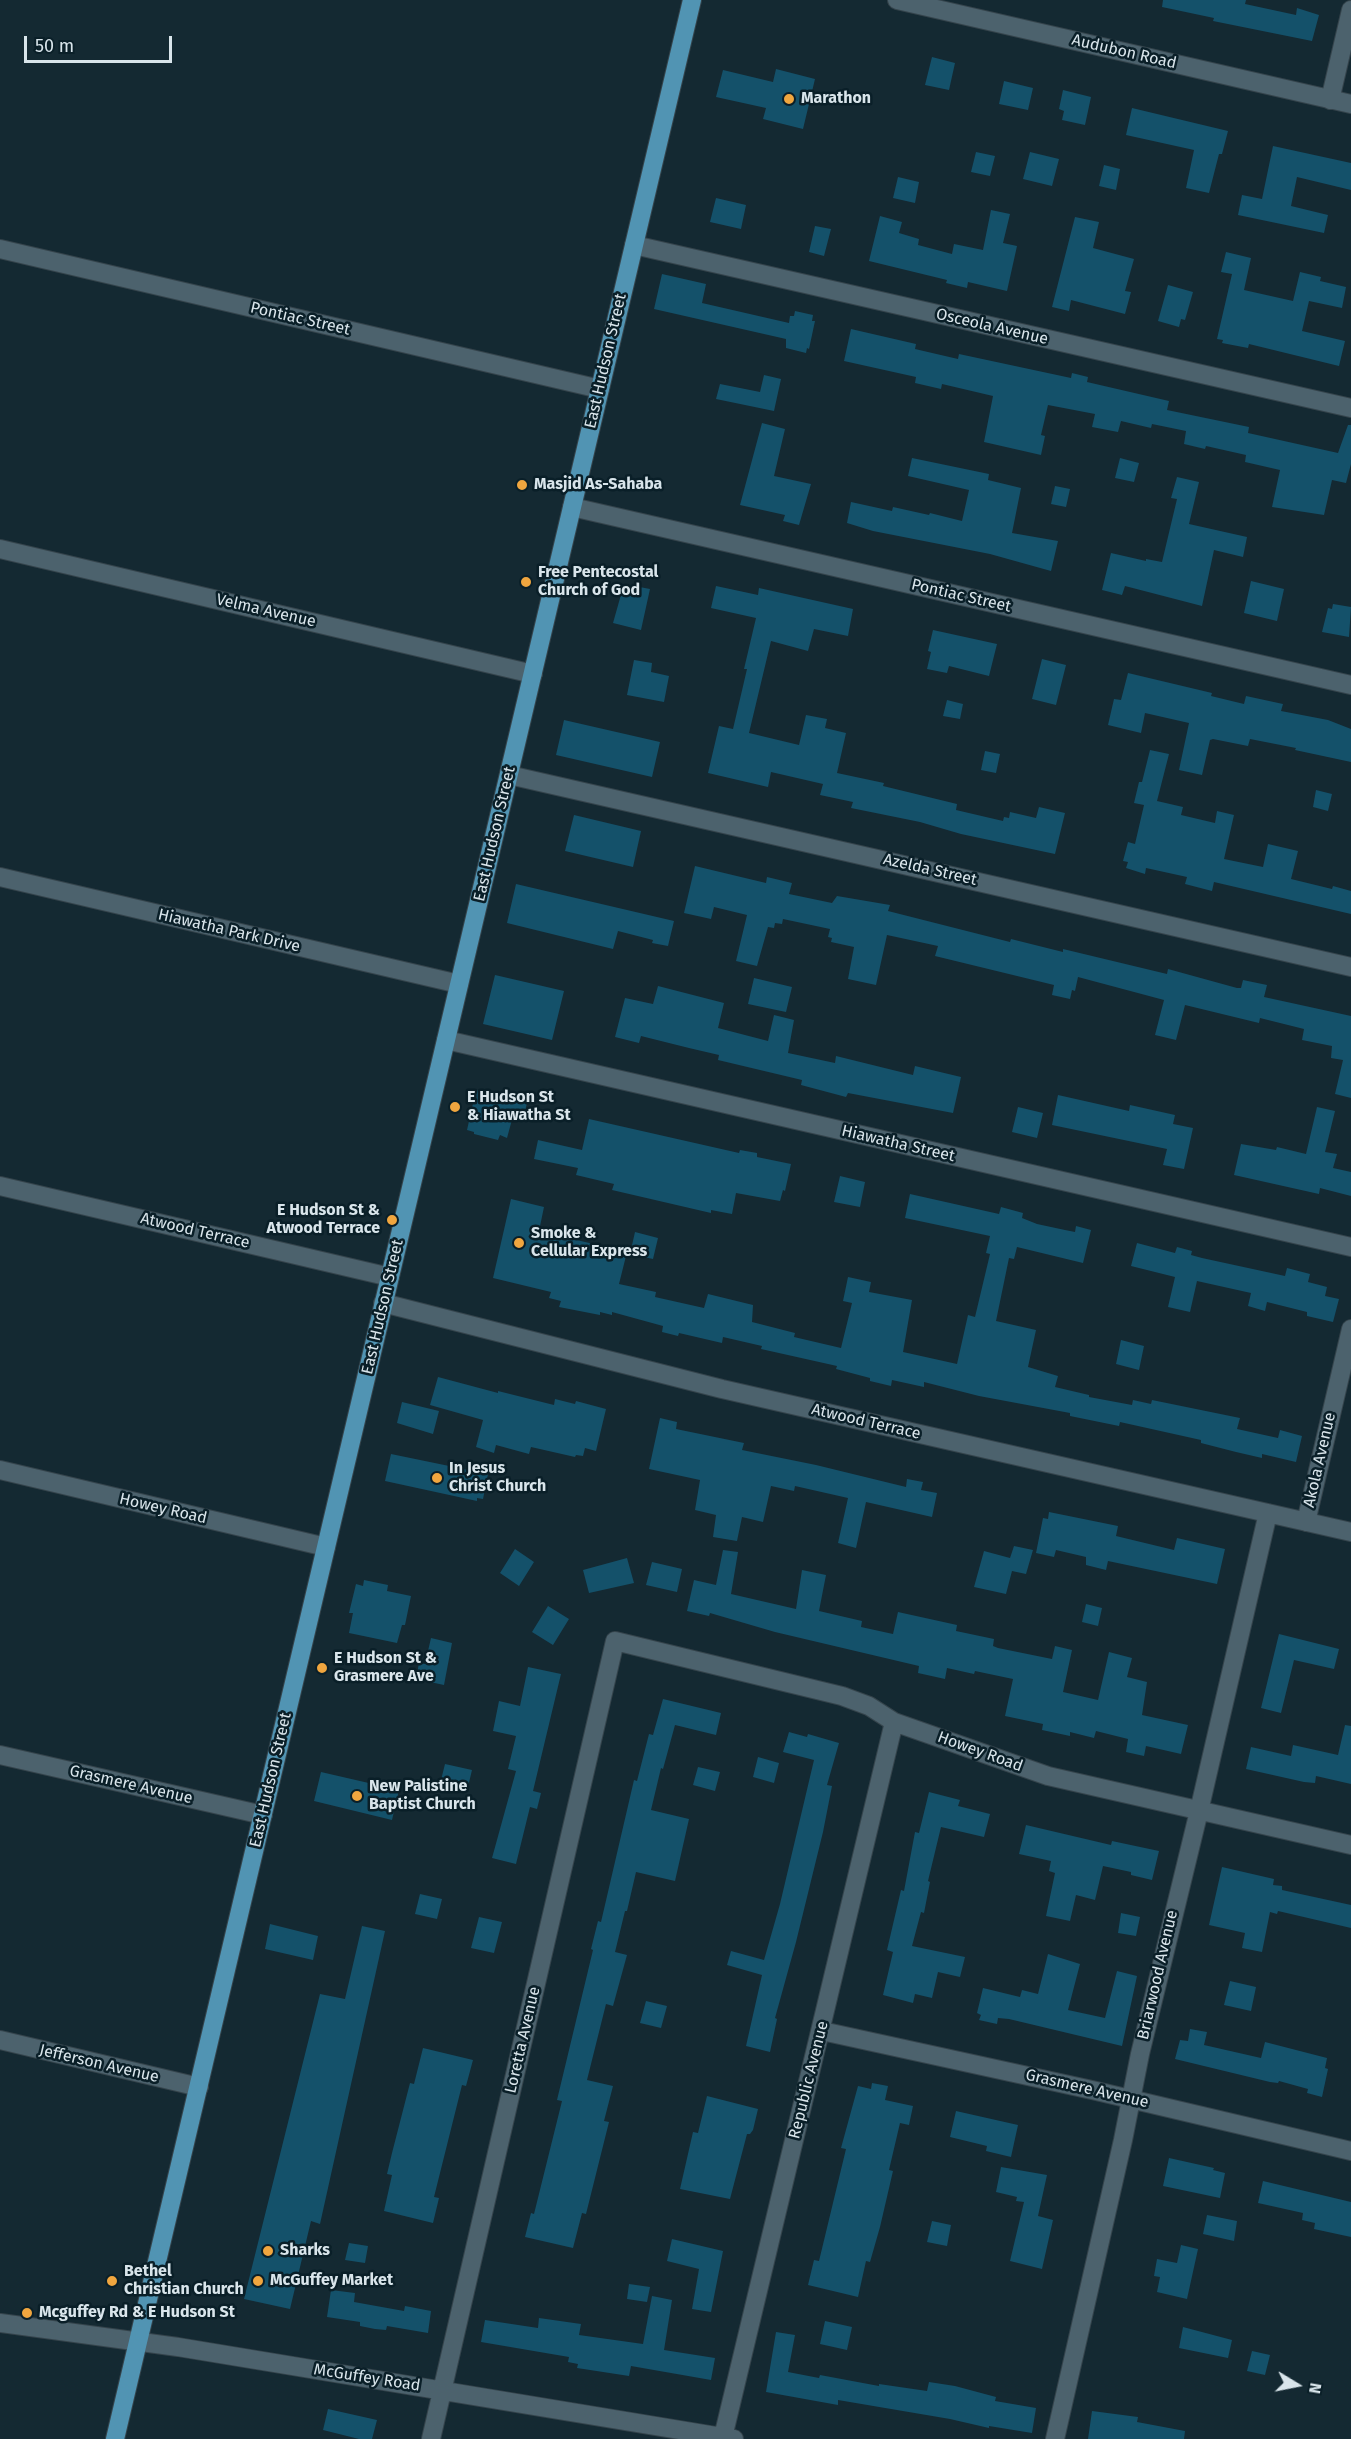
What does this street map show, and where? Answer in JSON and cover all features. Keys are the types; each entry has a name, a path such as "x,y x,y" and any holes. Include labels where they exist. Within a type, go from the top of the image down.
{"main road":[{"name":"East Hudson Street","path":"115,2439 692,0"}],"street":[{"name":"Audubon Road","path":"897,0 1351,104"},
{"path":"1330,100 1351,10"},
{"name":"Osceola Avenue","path":"634,245 1351,408"},
{"name":"Pontiac Street","path":"0,249 600,388"},
{"name":"Pontiac Street","path":"572,507 1351,685"},
{"name":"Velma Avenue","path":"0,549 532,674"},
{"name":"Azelda Street","path":"509,775 1351,967"},
{"name":"Hiawatha Park Drive","path":"0,877 459,984"},
{"name":"Hiawatha Street","path":"446,1040 1351,1248"},
{"name":"Atwood Terrace","path":"0,1186 390,1277"},
{"name":"Atwood Terrace","path":"383,1303 722,1389 1351,1532"},
{"name":"Akola Avenue","path":"1306,1522 1351,1329"},
{"name":"Howey Road","path":"0,1470 326,1547"},
{"name":"Briarwood Avenue","path":"1054,2439 1140,2054 1268,1513"},
{"name":"Howey Road","path":"615,1641 843,1696 869,1706 894,1722 1048,1776 1351,1845"},
{"name":"Loretta Avenue","path":"430,2439 615,1641"},
{"name":"Republic Avenue","path":"728,2438 894,1722"},
{"name":"Grasmere Avenue","path":"0,1755 263,1815"},
{"name":"Grasmere Avenue","path":"822,2031 1131,2099 1351,2151"},
{"name":"Jefferson Avenue","path":"0,2040 199,2087"},
{"name":"McGuffey Road","path":"0,2323 138,2342 442,2390 728,2438"}],"building":[{"path":"1163,0 1246,0 1245,4 1296,15 1297,8 1319,15 1312,41 1213,21 1214,18 1162,7"},
{"path":"932,57 955,63 949,90 925,85"},
{"path":"776,69 815,79 803,129 763,119 766,108 716,97 723,70 773,82"},
{"path":"1004,81 1033,88 1028,110 999,104"},
{"path":"1063,90 1091,97 1085,125 1062,120 1064,111 1059,109"},
{"path":"1132,108 1228,131 1222,154 1219,154 1209,193 1186,188 1194,150 1126,135"},
{"path":"1273,146 1351,163 1351,190 1297,177 1291,206 1328,215 1324,233 1238,215 1242,195 1262,199"},
{"path":"976,152 995,156 990,176 971,172"},
{"path":"1030,152 1059,159 1052,186 1023,179"},
{"path":"1104,165 1120,169 1116,190 1099,186"},
{"path":"898,177 919,182 915,203 893,198"},
{"path":"716,198 746,205 741,229 710,222"},
{"path":"991,210 1010,214 1003,243 1017,246 1007,291 968,282 967,288 946,283 947,280 869,261 880,216 902,222 899,233 919,239 918,245 952,254 954,244 983,250"},
{"path":"1075,217 1099,222 1093,248 1134,259 1125,291 1131,292 1125,314 1071,300 1069,311 1052,307"},
{"path":"815,226 831,229 824,256 809,252"},
{"path":"1226,252 1251,258 1244,290 1293,301 1300,272 1321,277 1320,281 1346,287 1342,308 1309,301 1302,331 1345,341 1339,366 1249,344 1248,348 1222,343 1223,340 1217,339 1232,274 1221,272"},
{"path":"662,274 706,284 702,303 789,323 790,316 794,316 795,311 813,315 812,321 815,321 809,349 807,348 806,353 786,348 786,339 654,309"},
{"path":"1168,285 1193,292 1185,320 1181,319 1179,327 1158,321"},
{"path":"851,329 916,344 915,349 958,359 959,354 1071,378 1072,373 1088,377 1087,382 1169,401 1167,410 1249,427 1248,433 1338,453 1348,425 1351,425 1351,464 1346,483 1332,480 1324,515 1272,507 1280,470 1245,462 1246,455 1206,446 1205,449 1184,444 1186,431 1152,424 1151,428 1121,421 1118,432 1092,427 1095,414 1048,405 1041,435 1045,436 1041,455 984,442 993,396 942,384 941,389 915,383 916,377 844,361"},
{"path":"764,375 781,379 774,411 716,399 720,384 760,392"},
{"path":"762,423 785,429 774,476 811,484 799,525 783,521 785,515 740,505"},
{"path":"912,458 989,474 988,480 1021,488 1012,533 1058,541 1051,571 990,554 873,531 847,523 851,502 892,511 893,507 929,515 930,513 962,521 969,490 908,476"},
{"path":"1120,458 1139,463 1134,482 1115,478"},
{"path":"1177,477 1199,482 1189,524 1247,537 1243,557 1214,550 1202,606 1125,586 1122,595 1102,590 1111,553 1162,562 1177,499 1171,498"},
{"path":"1055,486 1070,489 1066,507 1051,504"},
{"path":"1251,581 1284,589 1277,621 1244,613"},
{"path":"624,584 650,589 641,630 613,623"},
{"path":"716,586 758,595 759,588 853,609 848,636 814,629 808,651 771,641 749,733 799,745 806,715 827,719 825,728 846,733 837,773 884,783 883,786 957,804 956,810 1003,821 1004,817 1009,818 1010,812 1036,818 1039,807 1065,813 1055,854 851,808 853,802 820,795 823,784 771,772 768,787 708,773 719,726 733,729 756,618 711,608"},
{"path":"1333,604 1351,607 1349,637 1322,632 1328,608 1332,609"},
{"path":"933,630 997,644 989,676 949,666 947,673 927,669"},
{"path":"1042,659 1066,665 1056,705 1032,699"},
{"path":"634,660 652,663 651,672 669,676 664,702 627,695"},
{"path":"1128,673 1212,693 1211,696 1244,704 1246,696 1283,704 1281,711 1328,720 1351,729 1351,762 1250,739 1248,746 1213,739 1210,740 1202,775 1179,770 1189,723 1145,713 1141,733 1108,725 1114,699 1121,700"},
{"path":"947,700 963,704 960,719 943,716"},
{"path":"564,720 660,742 652,777 556,755"},
{"path":"1150,750 1169,754 1157,801 1183,807 1181,815 1215,823 1217,811 1234,815 1224,859 1263,867 1268,844 1298,851 1291,879 1351,891 1351,914 1214,882 1212,891 1185,884 1187,877 1146,868 1145,874 1126,868 1128,862 1123,861 1128,842 1135,844 1144,805 1134,803"},
{"path":"985,751 1000,754 996,773 981,770"},
{"path":"1316,790 1332,794 1328,811 1313,807"},
{"path":"574,815 641,831 633,867 565,851"},
{"path":"695,866 766,883 767,877 792,883 789,894 832,903 837,896 890,905 888,911 1010,942 1011,939 1063,952 1063,949 1167,974 1168,969 1237,988 1241,988 1243,980 1267,985 1264,997 1351,1016 1351,1098 1335,1094 1343,1060 1331,1058 1332,1046 1302,1040 1304,1029 1260,1018 1259,1023 1185,1005 1176,1040 1155,1035 1164,1000 1078,977 1075,991 1072,990 1070,999 1052,995 1054,985 935,956 938,946 887,935 876,985 848,979 854,947 831,942 832,938 828,937 830,929 783,919 782,924 775,923 774,928 768,927 757,966 736,961 747,915 714,907 711,919 684,913"},
{"path":"516,884 674,921 668,946 618,931 613,949 507,923"},
{"path":"495,975 564,991 552,1040 483,1024"},
{"path":"754,978 792,987 786,1012 748,1004"},
{"path":"658,986 724,1003 718,1028 768,1041 774,1015 794,1020 788,1053 835,1063 836,1056 913,1075 915,1066 961,1077 953,1113 848,1093 846,1097 801,1085 802,1080 718,1060 719,1055 641,1036 639,1043 615,1037 625,998 653,1004"},
{"path":"476,1090 527,1103 523,1119 513,1116 507,1138 500,1135 498,1140 467,1130"},
{"path":"1058,1095 1129,1111 1130,1105 1175,1115 1173,1124 1193,1128 1184,1169 1163,1165 1167,1149 1052,1125"},
{"path":"1018,1107 1043,1113 1037,1138 1012,1132"},
{"path":"1317,1107 1335,1111 1325,1152 1337,1154 1333,1168 1351,1172 1351,1196 1320,1188 1319,1194 1234,1175 1241,1144 1276,1150 1277,1147 1306,1154"},
{"path":"589,1119 739,1153 740,1150 757,1153 757,1157 791,1164 785,1191 783,1190 780,1201 736,1193 732,1214 711,1210 711,1213 612,1190 614,1184 576,1175 578,1168 534,1159 538,1140 582,1150"},
{"path":"840,1176 865,1182 860,1207 834,1202"},
{"path":"910,1194 999,1214 1001,1207 1023,1213 1022,1218 1037,1224 1075,1232 1076,1226 1091,1230 1083,1263 1017,1247 1014,1259 1009,1258 996,1321 1036,1330 1028,1367 1058,1376 1055,1387 1089,1395 1089,1397 1132,1405 1133,1400 1151,1404 1152,1400 1240,1418 1237,1429 1278,1438 1280,1430 1302,1436 1296,1462 1262,1454 1262,1458 1201,1443 1201,1440 1120,1422 1119,1426 1070,1416 1070,1413 979,1396 924,1382 924,1387 892,1380 891,1386 836,1369 837,1366 761,1349 762,1346 723,1337 722,1343 679,1333 678,1336 662,1332 663,1326 612,1312 612,1315 600,1312 600,1315 559,1307 561,1301 549,1298 551,1292 493,1278 511,1199 544,1207 539,1231 627,1252 619,1284 656,1292 655,1297 704,1308 708,1294 753,1305 752,1322 795,1333 794,1337 841,1348 852,1303 843,1301 848,1277 871,1282 869,1292 912,1300 903,1352 957,1364 968,1315 975,1317 990,1254 986,1253 990,1236 905,1218"},
{"path":"635,1232 658,1238 653,1259 630,1254"},
{"path":"1137,1243 1175,1253 1177,1247 1192,1251 1191,1255 1202,1258 1285,1276 1287,1268 1310,1274 1308,1282 1327,1287 1325,1296 1339,1299 1333,1322 1307,1316 1307,1312 1267,1302 1265,1311 1248,1306 1251,1293 1197,1281 1190,1312 1168,1307 1175,1277 1131,1266"},
{"path":"1121,1340 1144,1346 1139,1370 1116,1364"},
{"path":"438,1377 554,1405 555,1399 575,1404 576,1401 606,1409 596,1451 585,1448 583,1456 576,1455 575,1457 531,1447 529,1454 496,1445 494,1453 476,1447 483,1420 430,1405"},
{"path":"402,1402 439,1411 433,1434 397,1423"},
{"path":"660,1418 677,1422 676,1429 744,1443 742,1450 906,1487 907,1479 923,1482 921,1490 937,1493 932,1517 866,1502 856,1548 838,1543 848,1498 795,1486 794,1491 771,1486 763,1522 742,1517 737,1541 713,1537 716,1515 695,1510 700,1480 649,1469"},
{"name":"In Jesus Christ Church","path":"391,1454 488,1474 483,1499 477,1498 477,1501 385,1481"},
{"path":"1049,1512 1118,1526 1116,1536 1174,1550 1177,1538 1225,1549 1217,1584 1108,1561 1106,1570 1086,1565 1086,1557 1056,1550 1054,1557 1036,1553 1043,1518 1048,1519"},
{"path":"1014,1546 1033,1550 1026,1574 1012,1571 1006,1594 974,1587 984,1551 1010,1558"},
{"path":"515,1549 534,1562 519,1586 500,1573"},
{"path":"723,1550 738,1552 731,1594 796,1609 802,1570 826,1575 819,1611 862,1621 861,1627 893,1634 898,1612 957,1625 956,1631 994,1639 993,1646 998,1648 1052,1659 1055,1646 1072,1650 1063,1692 1098,1700 1109,1652 1132,1658 1127,1677 1147,1682 1142,1715 1188,1725 1181,1754 1146,1746 1144,1756 1126,1752 1128,1739 1096,1731 1094,1738 1070,1732 1070,1736 1042,1730 1043,1724 1005,1716 1013,1679 947,1668 945,1679 918,1673 919,1666 775,1632 710,1613 709,1616 687,1611 694,1580 716,1585"},
{"path":"627,1558 634,1583 589,1593 583,1570"},
{"path":"652,1562 682,1569 677,1592 646,1585"},
{"path":"364,1580 388,1585 387,1591 411,1596 405,1625 402,1625 397,1643 349,1633 353,1613 349,1613 356,1584 363,1586"},
{"path":"1086,1604 1102,1608 1098,1626 1082,1622"},
{"path":"548,1606 569,1619 553,1645 532,1632"},
{"path":"1279,1634 1339,1649 1334,1669 1294,1660 1281,1713 1261,1708"},
{"path":"431,1638 452,1643 444,1685 416,1679 419,1663 425,1664"},
{"path":"528,1667 561,1674 533,1791 541,1793 537,1809 530,1807 516,1864 492,1858 516,1771 508,1769 516,1736 493,1731 499,1701 520,1706"},
{"path":"663,1699 721,1713 716,1735 675,1725 663,1769 661,1768 651,1810 689,1819 675,1881 636,1872 627,1911 625,1911 615,1952 627,1955 613,2006 606,2004 587,2080 613,2086 604,2121 609,2122 586,2214 582,2213 573,2248 525,2237 531,2213 534,2214 562,2101 557,2100 593,1950 591,1949 598,1921 601,1922 634,1780 637,1781 649,1734 653,1735"},
{"path":"1345,1725 1351,1726 1351,1784 1316,1776 1315,1783 1304,1782 1246,1769 1251,1747 1291,1756 1293,1745 1338,1755"},
{"path":"789,1732 807,1737 808,1734 839,1743 827,1785 832,1786 823,1832 775,2018 777,2019 770,2052 746,2046 762,1975 727,1965 731,1951 764,1960 780,1904 814,1760 783,1752"},
{"path":"758,1757 779,1763 774,1783 753,1777"},
{"path":"445,1764 472,1770 467,1791 440,1784"},
{"path":"698,1767 720,1772 715,1791 693,1785"},
{"name":"New Palistine Baptist Church","path":"321,1772 399,1790 392,1820 314,1801"},
{"path":"929,1792 960,1800 958,1806 990,1814 984,1837 941,1827 928,1881 930,1882 924,1913 921,1912 912,1946 965,1957 960,1977 938,1972 932,1998 915,1994 913,2003 883,1995 893,1952 887,1950 901,1890 904,1891 915,1832 919,1833"},
{"path":"1026,1825 1111,1845 1112,1841 1159,1851 1152,1880 1131,1875 1131,1872 1103,1866 1095,1900 1076,1895 1070,1921 1046,1916 1055,1873 1049,1871 1051,1861 1019,1854"},
{"path":"1222,1867 1274,1879 1273,1885 1282,1886 1282,1890 1351,1905 1351,1928 1278,1911 1277,1914 1270,1912 1262,1952 1242,1948 1245,1933 1209,1925"},
{"path":"420,1894 442,1899 437,1919 415,1914"},
{"path":"1121,1913 1140,1917 1136,1936 1118,1933"},
{"path":"479,1917 502,1922 494,1953 471,1948"},
{"path":"270,1924 318,1936 313,1960 265,1949"},
{"path":"362,1926 385,1931 320,2224 311,2221 290,2309 244,2299 320,1994 345,1999"},
{"path":"1048,1954 1080,1964 1068,2010 1105,2018 1117,1971 1137,1976 1122,2046 1009,2019 998,2018 997,2024 979,2020 981,2015 977,2013 983,1988 1020,1997 1022,1990 1038,1994"},
{"path":"1230,1981 1256,1987 1251,2011 1224,2005"},
{"path":"646,2001 667,2006 661,2028 640,2023"},
{"path":"1190,2029 1207,2032 1204,2045 1261,2058 1265,2042 1327,2058 1325,2068 1328,2069 1322,2097 1307,2093 1308,2089 1279,2081 1278,2083 1270,2082 1175,2059 1180,2040 1188,2041"},
{"path":"423,2048 473,2060 466,2086 462,2085 434,2197 439,2198 433,2223 384,2211 392,2175 387,2174 392,2153 410,2083 414,2084"},
{"path":"872,2083 888,2086 885,2100 913,2106 909,2125 900,2123 889,2170 893,2171 880,2227 870,2262 866,2261 858,2297 808,2285 814,2260 819,2261 846,2149 841,2148 858,2086 871,2089"},
{"path":"707,2096 758,2109 753,2130 747,2134 730,2199 680,2189 693,2132 698,2133"},
{"path":"956,2111 1018,2125 1011,2157 986,2151 987,2146 950,2137"},
{"path":"1169,2158 1214,2168 1213,2170 1225,2173 1220,2198 1163,2186"},
{"path":"1001,2167 1047,2175 1038,2216 1053,2220 1042,2269 1010,2261 1024,2202 1016,2201 1017,2197 996,2192"},
{"path":"1263,2181 1351,2202 1351,2237 1314,2229 1315,2223 1302,2220 1303,2213 1258,2203"},
{"path":"1207,2215 1237,2221 1234,2241 1203,2234"},
{"path":"932,2221 951,2225 947,2246 927,2242"},
{"path":"672,2239 723,2251 711,2312 692,2309 699,2269 667,2261"},
{"path":"349,2243 368,2246 365,2263 345,2260"},
{"path":"1181,2245 1198,2249 1187,2299 1157,2292 1160,2277 1154,2276 1157,2259 1177,2263"},
{"path":"629,2284 650,2287 647,2302 627,2299"},
{"path":"331,2290 355,2293 354,2302 404,2311 405,2306 431,2311 428,2333 387,2326 386,2330 375,2329 360,2326 360,2322 327,2317"},
{"path":"652,2296 672,2300 664,2350 715,2358 711,2380 631,2366 629,2376 577,2368 578,2364 568,2362 569,2357 481,2342 485,2320 538,2328 539,2318 581,2324 579,2335 643,2344"},
{"path":"825,2321 852,2327 847,2350 820,2344"},
{"path":"1183,2327 1232,2340 1228,2358 1179,2348"},
{"path":"776,2332 795,2335 788,2372 927,2391 929,2382 955,2386 996,2397 995,2401 1036,2408 1032,2433 989,2426 989,2428 838,2400 838,2405 766,2392"},
{"path":"1252,2351 1270,2355 1265,2375 1247,2371"},
{"path":"328,2409 377,2420 372,2439 359,2439 323,2430"},
{"path":"1092,2411 1138,2417 1137,2422 1185,2431 1184,2439 1088,2439"}],"place":[{"name":"Marathon","path":"789,99"},
{"name":"Masjid As-Sahaba","path":"522,485"},
{"name":"Free Pentecostal Church of God","path":"526,582"},
{"name":"E Hudson St & Hiawatha St","path":"455,1107"},
{"name":"E Hudson St & Atwood Terrace","path":"392,1220"},
{"name":"Smoke & Cellular Express","path":"519,1243"},
{"name":"In Jesus Christ Church","path":"437,1478"},
{"name":"E Hudson St & Grasmere Ave","path":"322,1668"},
{"name":"New Palistine Baptist Church","path":"357,1796"},
{"name":"Sharks","path":"268,2251"},
{"name":"Bethel Christian Church","path":"112,2281"},
{"name":"McGuffey Market","path":"258,2281"},
{"name":"Mcguffey Rd & E Hudson St","path":"27,2313"}]}
